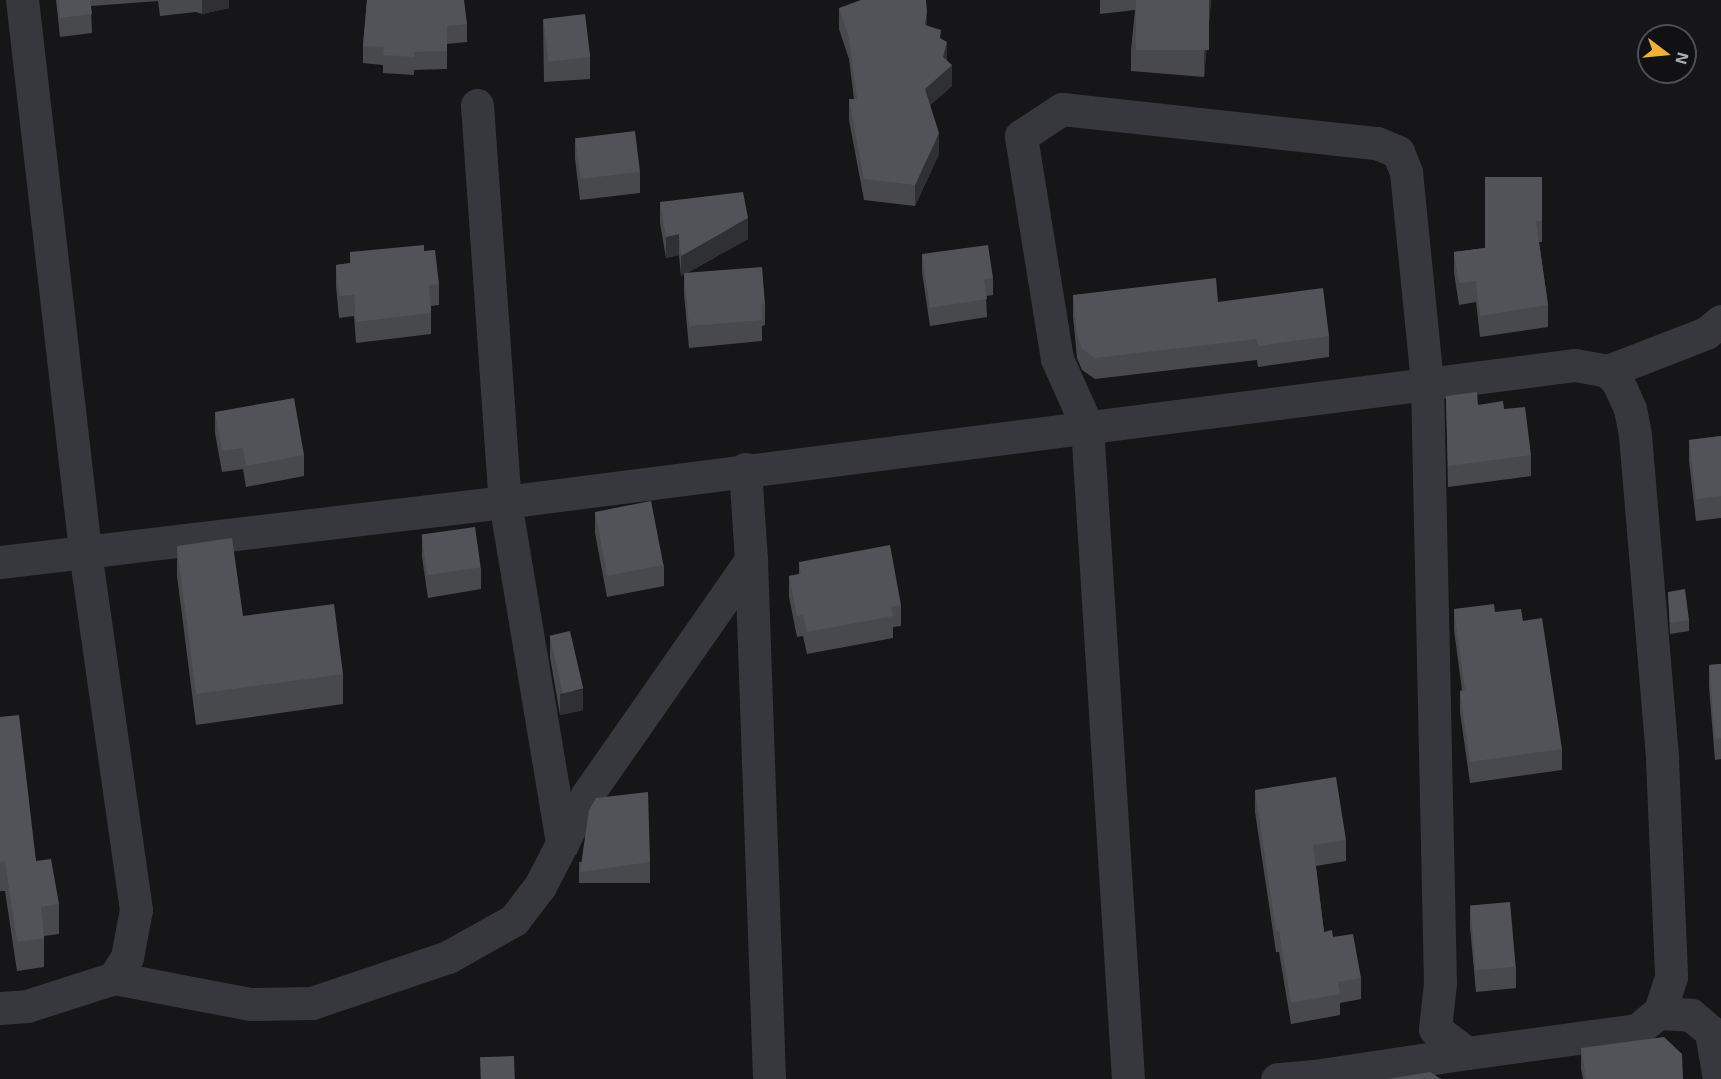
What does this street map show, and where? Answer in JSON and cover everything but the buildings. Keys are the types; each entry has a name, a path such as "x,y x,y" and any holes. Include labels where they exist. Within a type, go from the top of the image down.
{"street":[{"path":"22,0 85,550 136,910 127,957 114,978"},
{"path":"477,105 505,502 562,844"},
{"path":"1128,1079 1087,426 1057,358 1021,136 1062,109 1377,143 1398,152 1406,172 1427,383 1440,983 1435,1029 1467,1053"},
{"path":"0,562 85,550 505,502 745,469 1575,364 1608,371 1706,333 1721,321"},
{"path":"1277,1079 1315,1076 1637,1030 1658,1013 1671,977 1662,759 1635,435 1630,409 1618,382 1608,371"},
{"path":"745,469 751,560 769,1079"},
{"path":"0,1008 27,1006 114,978 250,1004 312,1003 448,957 514,920 540,886 587,795 751,560"},
{"path":"1658,1013 1691,1015 1711,1032 1719,1079"}]}
